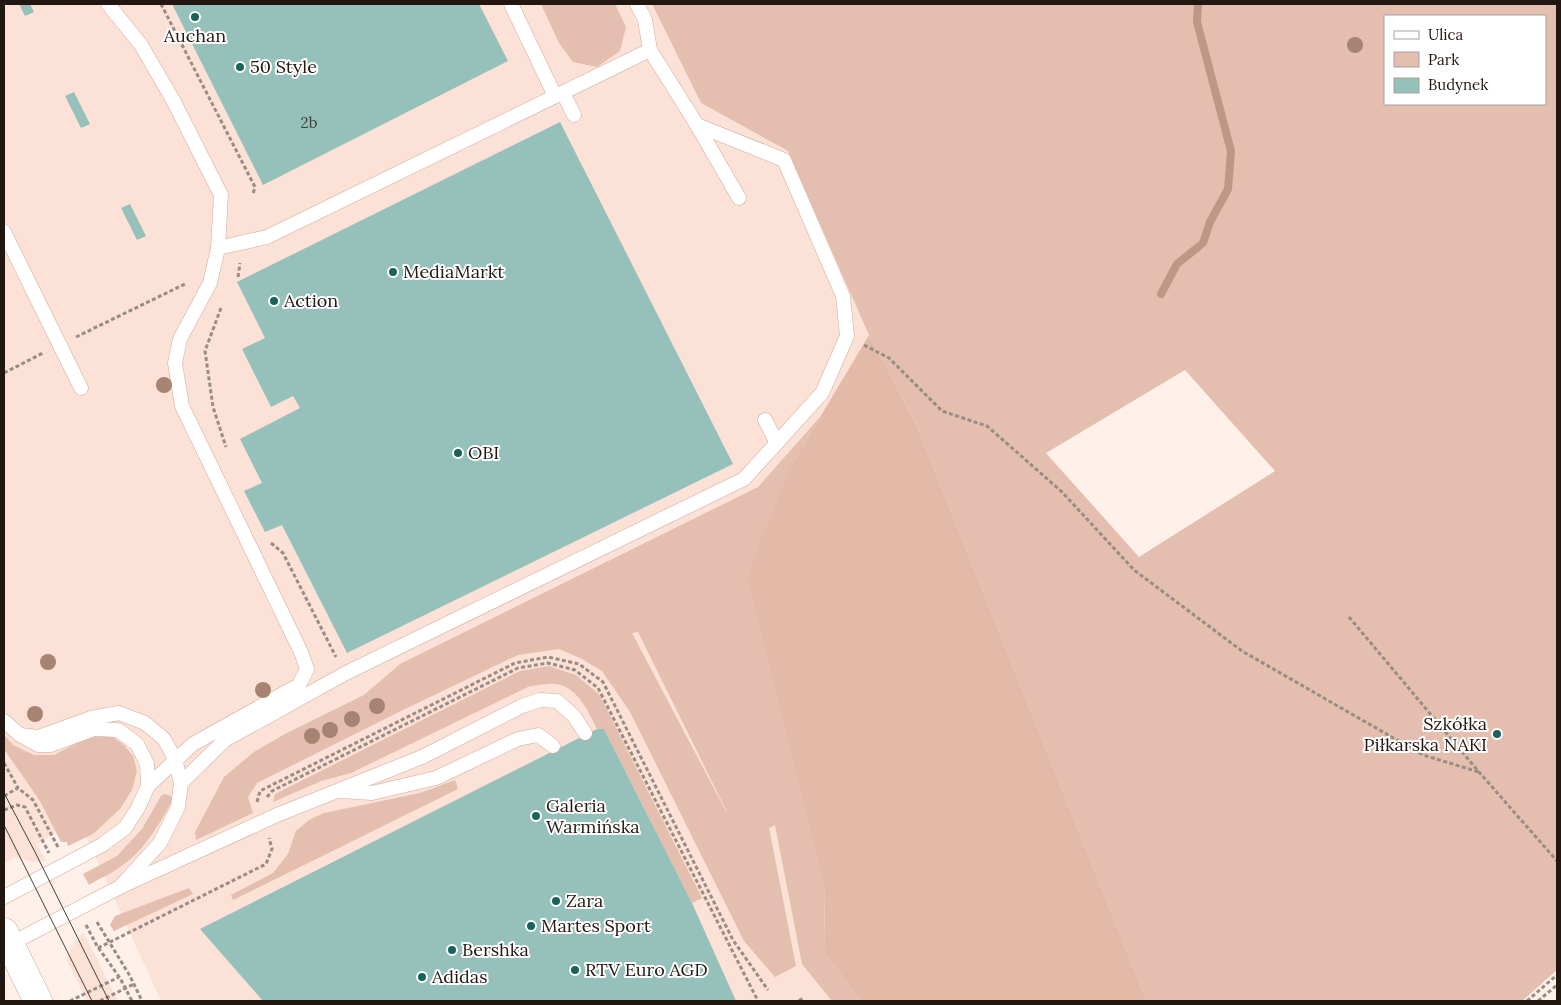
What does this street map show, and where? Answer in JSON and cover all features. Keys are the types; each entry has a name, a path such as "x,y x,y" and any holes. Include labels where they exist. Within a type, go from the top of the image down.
{"main road":[{"path":"7,938 38,1001"}],"lane":[{"path":"4,897 102,846 125,828 138,808 148,786 175,759 193,744 300,685 307,669 301,652 182,406 175,363 180,339 210,283 218,248 221,195 173,100 141,45 108,4"},
{"path":"511,4 559,95 574,115"},
{"path":"637,4 645,20 650,50 697,125 739,198"},
{"path":"218,248 266,237 650,50"},
{"path":"181,783 225,740 346,673 744,479 822,393 847,336 843,296 784,160 697,125"},
{"path":"4,232 81,388"},
{"path":"765,420 777,443"},
{"path":"7,938 277,815 422,757 522,706 540,700 557,701 574,716 585,733"},
{"path":"20,735 38,737 91,718 119,713 145,723 164,739 175,759 181,783 178,807 160,843 120,887"},
{"path":"4,721 20,735 38,745 51,745 94,729 118,730 137,744 147,764 148,786"},
{"path":"338,790 372,793 436,778 518,739 531,736 538,735 553,746"}],"path":[{"path":"161,4 255,187 253,194"},
{"path":"238,277 240,263"},
{"path":"4,373 193,282"},
{"path":"224,300 205,351 213,407 227,452"},
{"path":"847,336 889,358 942,412 987,426 1062,492 1134,570 1242,652 1423,755 1480,772"},
{"path":"268,541 283,552 346,673"},
{"path":"1349,617 1557,861"},
{"path":"257,811 260,791 515,663 548,657 579,664 603,682 734,940 768,990"},
{"path":"266,799 272,791 518,668 548,663 575,670 598,688 758,1001"},
{"path":"4,763 18,788 33,800 63,853"},
{"path":"4,796 18,788"},
{"path":"4,810 17,805 25,807 52,858"},
{"path":"98,948 266,864 272,849 268,836"},
{"path":"95,919 134,984 142,1001"},
{"path":"87,928 98,948 119,976 132,1001"},
{"path":"1527,1001 1557,975"},
{"path":"70,1001 119,976"},
{"path":"100,1001 134,984"},
{"path":"1538,1001 1557,985"},
{"path":"799,1001 804,997"}],"shaded area":[{"path":"4,4 652,4 701,103 788,151 860,304 869,335 795,459 824,881 825,953 861,1001 161,1001 78,819 37,844 46,861 33,862 15,857 4,864"},
{"path":"869,335 916,423 1147,1001 861,1001 825,953 824,881 748,578 761,539 795,459"},
{"path":"83,932 118,1001 87,1001 67,961 71,948"}],"green space":[{"path":"541,4 615,4 626,27 620,51 597,67 573,62 559,43"},
{"path":"652,4 1557,4 1557,970 1522,1001 1147,1001 916,423 869,335 788,151 701,103","holes":["1185,370 1275,471 1139,557 1046,453"]},
{"path":"820,417 795,459 824,881 825,953 861,1001 832,1001 802,964 775,825 769,828 796,966 775,977 744,941 630,712 602,671 580,658 559,649 518,655 257,783 248,797 253,813 196,840 195,832 224,777 254,752 285,734 364,695 400,664 758,487","holes":["638,632 727,813 632,633"]},
{"path":"549,666 576,675 599,694 702,898 692,903 604,729 597,729 584,705 573,692 557,684 528,687 351,773 321,781 273,802 275,794 520,671"},
{"path":"4,735 13,745 34,755 54,755 93,735 110,735 124,745 133,756 137,771 132,790 120,809 93,834 68,846 67,842 61,842 40,801 4,749"},
{"path":"455,780 458,789 233,900 231,895 273,873 288,854 296,831 309,820 324,813 420,793"},
{"path":"164,794 171,796 172,801 157,828 145,844 131,859 119,868 89,885 83,874 117,856 142,829"},
{"path":"189,888 193,894 114,931 110,925 115,916"}],"building":[{"path":"19,4 30,4 34,12 25,16"},
{"path":"172,4 479,4 508,61 263,185"},
{"path":"74,92 90,124 81,128 65,96"},
{"path":"560,122 733,464 347,653 282,525 265,532 244,491 262,483 240,439 300,408 293,396 271,407 242,349 265,338 237,282"},
{"path":"130,204 146,236 137,240 121,208"},
{"name":"Galeria Warmińska","path":"597,729 604,729 692,903 736,1001 263,1001 200,929"}],"waterway":[{"path":"1161,294 1177,264 1203,243 1210,222 1228,189 1231,151 1197,22 1198,4"}],"tram line":[{"path":"4,793 109,1001"},
{"path":"4,825 92,1001"}],"place":[{"name":"Auchan","path":"195,17"},
{"name":"50 Style","path":"240,67"},
{"name":"MediaMarkt","path":"393,272"},
{"name":"Action","path":"274,301"},
{"name":"OBI","path":"458,453"},
{"name":"Szkółka Piłkarska NAKI","path":"1497,734"},
{"name":"Galeria Warmińska","path":"536,816"},
{"name":"Zara","path":"556,901"},
{"name":"Martes Sport","path":"531,926"},
{"name":"Bershka","path":"452,950"},
{"name":"RTV Euro AGD","path":"575,970"},
{"name":"Adidas","path":"422,977"}]}
